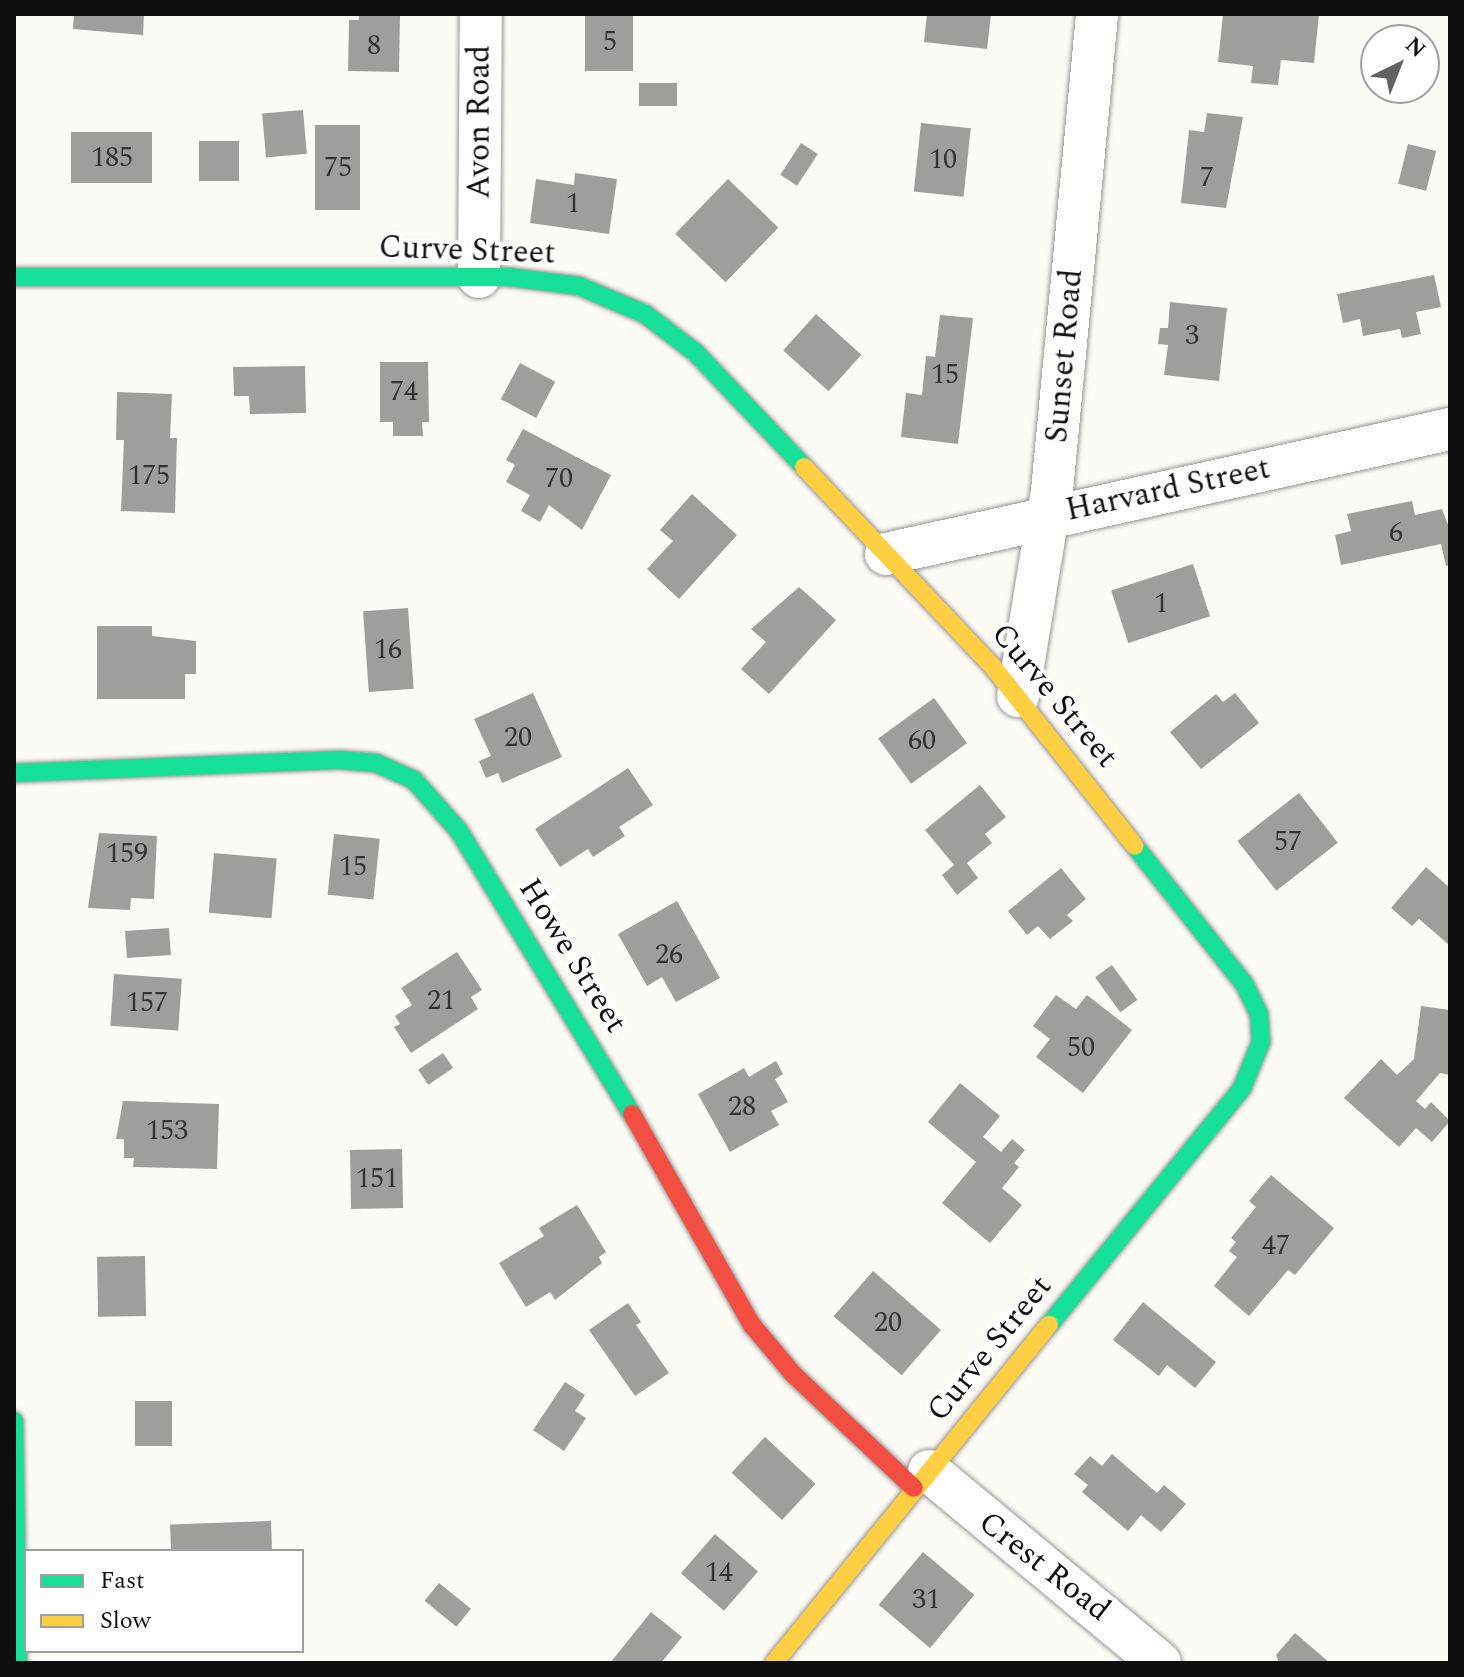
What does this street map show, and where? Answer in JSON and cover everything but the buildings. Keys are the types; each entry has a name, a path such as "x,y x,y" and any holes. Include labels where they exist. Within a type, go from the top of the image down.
{"street":[{"name":"Avon Road","path":"479,277 481,14"},
{"name":"Sunset Road","path":"1018,696 1049,515 1097,14"},
{"name":"Curve Street","path":"14,277 479,277 579,286 625,303 663,325 696,353 1018,696 1245,985 1259,1014 1261,1042 1242,1088 774,1663"},
{"name":"Harvard Street","path":"886,554 1049,515 1450,429"},
{"name":"Howe Street","path":"14,773 341,760 376,763 414,780 459,831 612,1078 752,1325 793,1374 921,1479"},
{"path":"14,1421 18,1663"},
{"name":"Crest Road","path":"921,1479 1160,1663"}],"traffic: fast":[{"path":"14,277 509,277 579,286 645,314 696,353 804,467"},
{"path":"14,773 341,760 376,763 414,780 459,831 632,1114"},
{"path":"1049,1325 1242,1088 1261,1042 1259,1014 1245,985 1135,846"},
{"path":"14,1421 18,1663"}],"traffic: slow":[{"path":"804,467 993,667 1135,846"},
{"path":"774,1663 1049,1325"}],"traffic: jam":[{"path":"632,1114 752,1325 793,1374 914,1488"}]}
